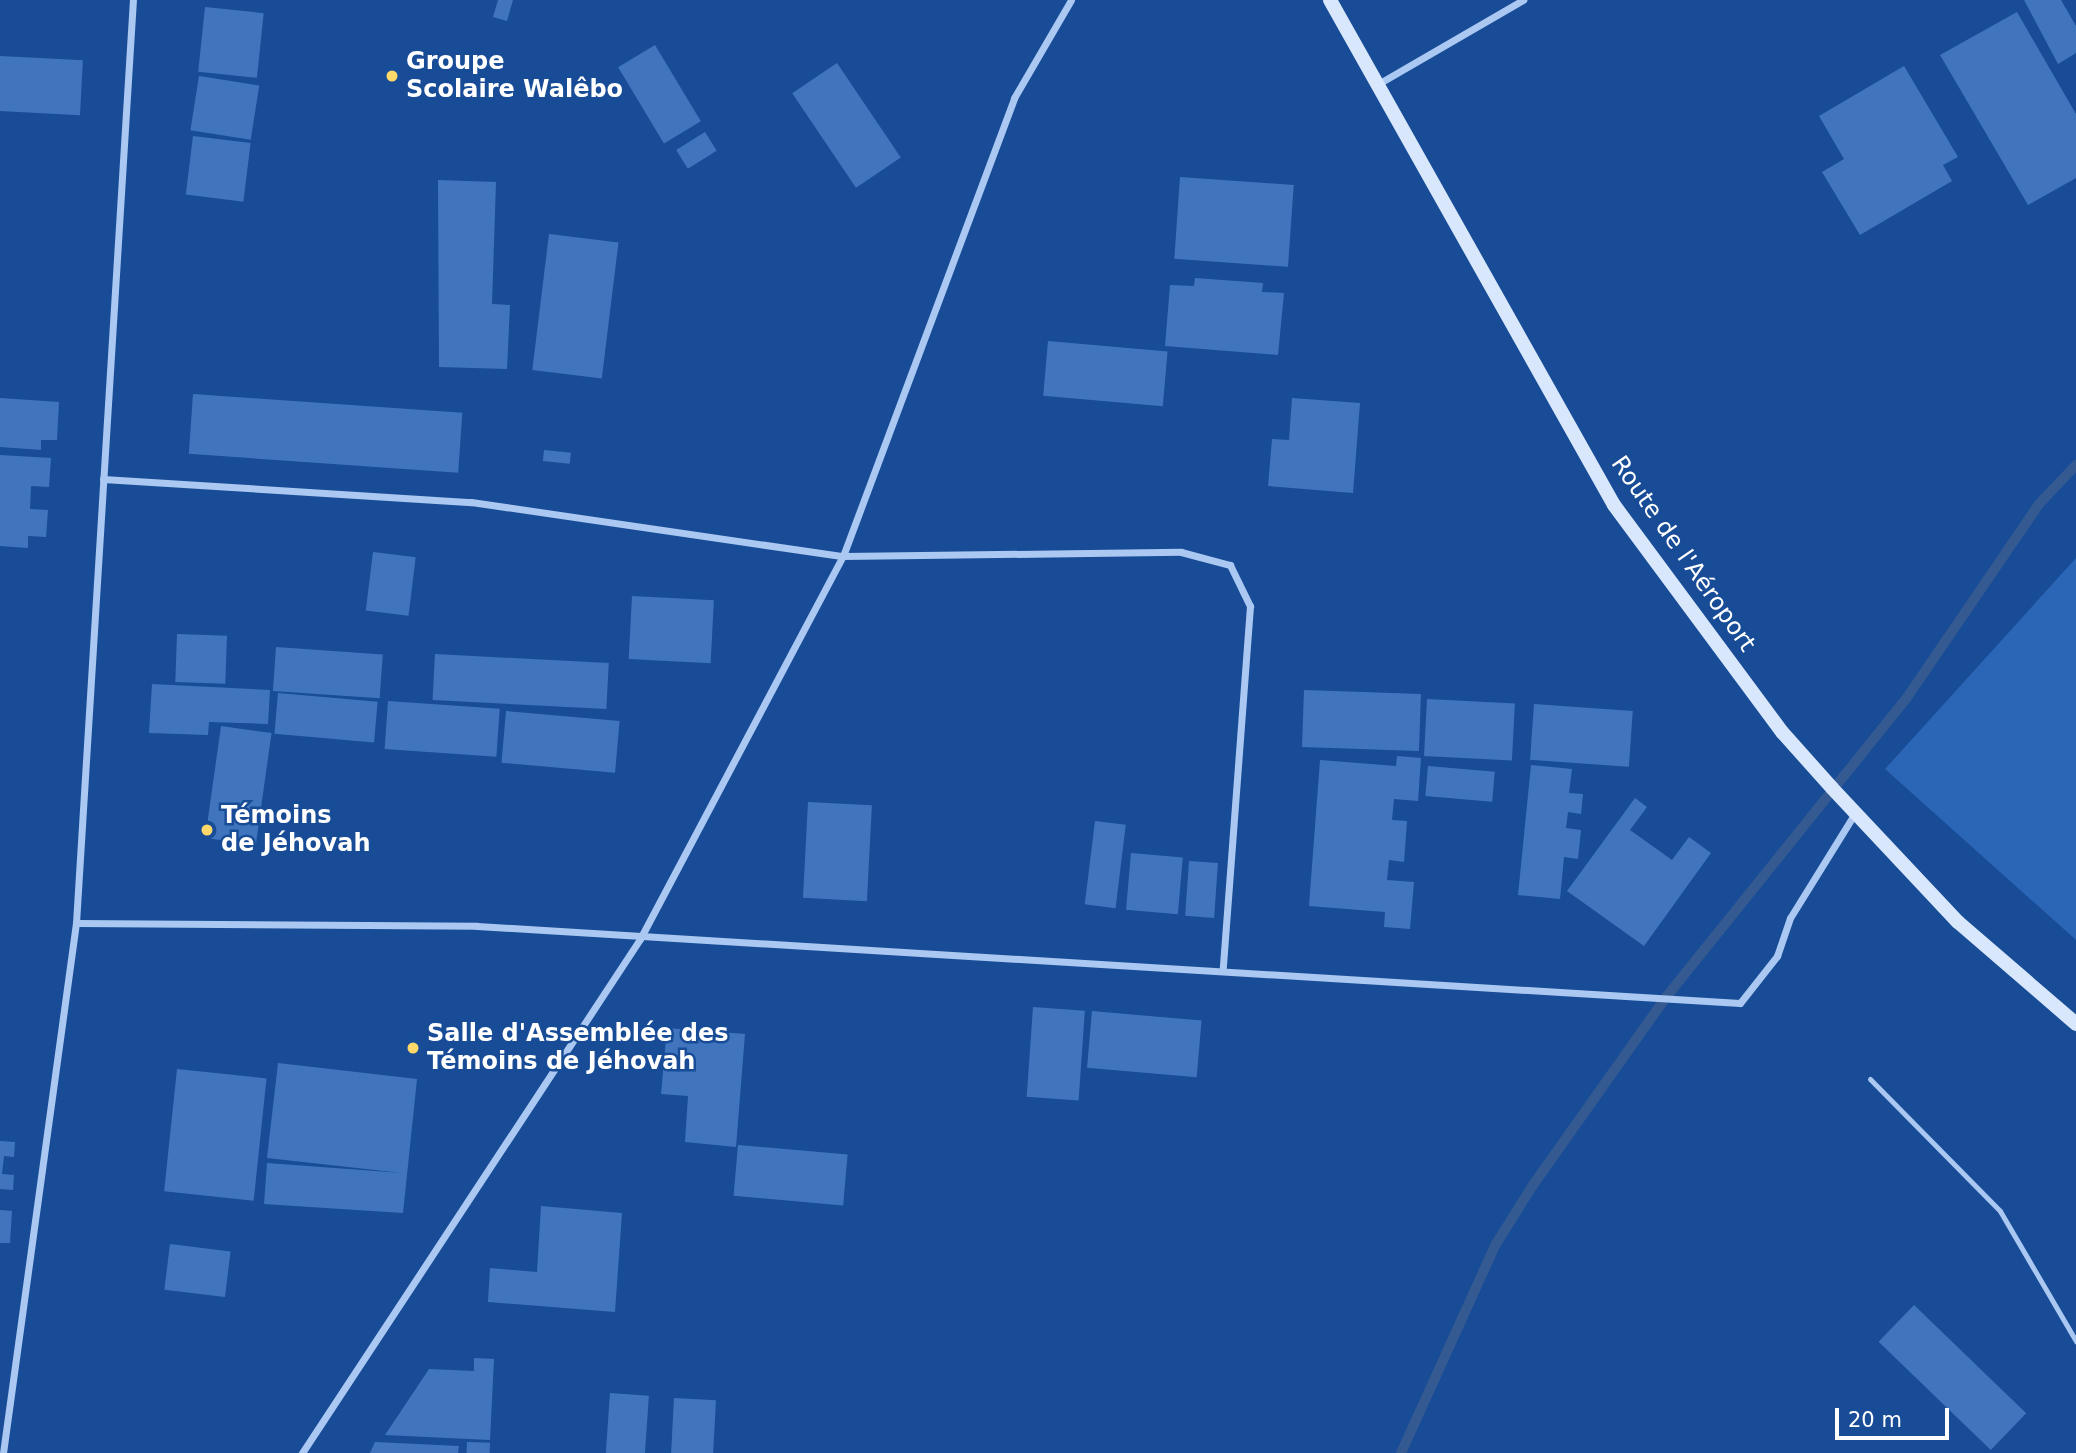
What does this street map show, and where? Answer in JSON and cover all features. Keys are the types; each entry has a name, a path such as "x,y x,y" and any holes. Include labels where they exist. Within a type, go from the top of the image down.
{"main road":[{"name":"Route de l'Aéroport","path":"1330,0 1614,505 1782,732 1958,922 2076,1024"}],"street":[{"path":"3,1453 76,923 133,0"},
{"path":"302,1453 640,939 843,556 1014,98 1071,0"},
{"path":"1378,84 1523,0"},
{"path":"103,479 471,502 843,556 1181,552 1230,565 1250,606 1223,969"},
{"path":"76,923 477,926 640,939 1223,969 1740,1003 1777,956 1790,918 1856,812"}],"lane":[{"path":"1870,1079 2000,1211 2076,1341"}],"shaded area":[{"path":"2076,558 2076,940 1885,769"}],"building":[{"path":"498,0 513,0 507,21 493,17"},
{"path":"2024,0 2061,0 2076,26 2076,53 2058,64"},
{"path":"205,7 264,13 257,78 198,72"},
{"path":"2017,12 2076,114 2076,178 2028,205 1940,55"},
{"path":"655,45 701,121 664,143 618,67"},
{"path":"0,56 83,60 80,115 0,111"},
{"path":"837,63 901,158 856,188 792,93"},
{"path":"1904,66 1958,157 1943,165 1952,181 1860,235 1822,172 1844,159 1819,116"},
{"path":"199,76 259,86 251,140 190,130"},
{"path":"705,132 717,151 688,169 676,150"},
{"path":"193,136 251,143 243,202 186,195"},
{"path":"1180,177 1294,185 1288,267 1174,259"},
{"path":"438,180 496,182 492,304 510,305 507,369 439,367"},
{"path":"549,234 618,243 602,379 532,370"},
{"path":"1195,278 1263,283 1262,292 1284,293 1278,355 1165,346 1170,285 1194,286"},
{"path":"1048,341 1168,351 1163,406 1043,396"},
{"path":"193,394 462,413 458,473 189,454"},
{"path":"0,398 59,402 57,440 41,440 41,450 0,447"},
{"path":"1292,398 1360,403 1353,493 1268,486 1272,439 1289,440"},
{"path":"544,450 571,453 570,464 543,461"},
{"path":"0,455 51,458 49,487 31,486 30,509 48,510 46,537 28,536 28,548 0,546"},
{"path":"373,552 416,557 408,616 366,611"},
{"path":"632,596 714,600 711,663 629,659"},
{"path":"177,634 227,636 225,684 175,682"},
{"path":"276,647 383,654 380,698 273,691"},
{"path":"435,654 609,663 606,709 433,700"},
{"path":"152,684 270,690 268,724 209,722 208,735 149,733"},
{"path":"1304,690 1421,694 1419,751 1302,747"},
{"path":"278,693 378,702 374,743 274,734"},
{"path":"1427,699 1515,704 1512,761 1424,756"},
{"path":"388,701 500,709 496,757 385,749"},
{"path":"1534,704 1633,711 1629,767 1530,760"},
{"path":"506,711 620,721 615,773 501,763"},
{"path":"221,726 272,733 256,845 205,838"},
{"path":"1397,756 1421,758 1418,801 1394,799 1392,820 1407,821 1404,862 1389,860 1387,880 1414,882 1410,929 1384,927 1385,912 1309,906 1320,760 1396,766"},
{"path":"1531,765 1572,769 1569,793 1583,794 1581,814 1568,812 1566,828 1581,830 1578,859 1564,857 1560,899 1518,895"},
{"path":"1428,766 1495,772 1492,802 1425,796"},
{"path":"1635,798 1647,807 1630,830 1672,860 1689,837 1711,853 1644,946 1567,891"},
{"path":"808,802 872,805 867,901 803,898"},
{"path":"1095,821 1126,825 1116,908 1085,904"},
{"path":"1131,853 1183,858 1178,914 1126,910"},
{"path":"1189,861 1218,863 1214,918 1185,916"},
{"path":"1033,1007 1085,1011 1079,1100 1027,1097"},
{"path":"1092,1011 1202,1021 1197,1077 1087,1068"},
{"path":"667,1028 745,1034 736,1147 685,1142 688,1096 661,1094"},
{"path":"278,1063 417,1079 403,1213 264,1204 267,1163 402,1173 267,1158"},
{"path":"177,1069 267,1078 254,1201 164,1191"},
{"path":"0,1141 15,1142 14,1157 4,1156 2,1174 14,1175 13,1190 0,1189"},
{"path":"738,1145 848,1155 843,1205 734,1196"},
{"path":"541,1206 622,1213 615,1312 488,1302 490,1268 537,1272"},
{"path":"0,1210 12,1211 10,1243 0,1243"},
{"path":"170,1244 231,1251 225,1297 164,1290"},
{"path":"1914,1305 2026,1413 1991,1450 1879,1342"},
{"path":"474,1358 494,1359 490,1440 385,1435 429,1369 474,1371"},
{"path":"610,1393 649,1396 645,1453 606,1453"},
{"path":"674,1398 716,1400 713,1453 671,1453"},
{"path":"375,1442 459,1446 458,1453 370,1453"},
{"path":"467,1442 490,1443 490,1453 467,1453"}],"waterway":[{"path":"1401,1453 1496,1244 1533,1185 1667,996 1906,699 2039,504 2076,465"}],"place":[{"name":"Groupe Scolaire Walêbo","path":"392,76"},
{"name":"Témoins de Jéhovah","path":"207,830"},
{"name":"Salle d'Assemblée des Témoins de Jéhovah","path":"413,1048"}]}
